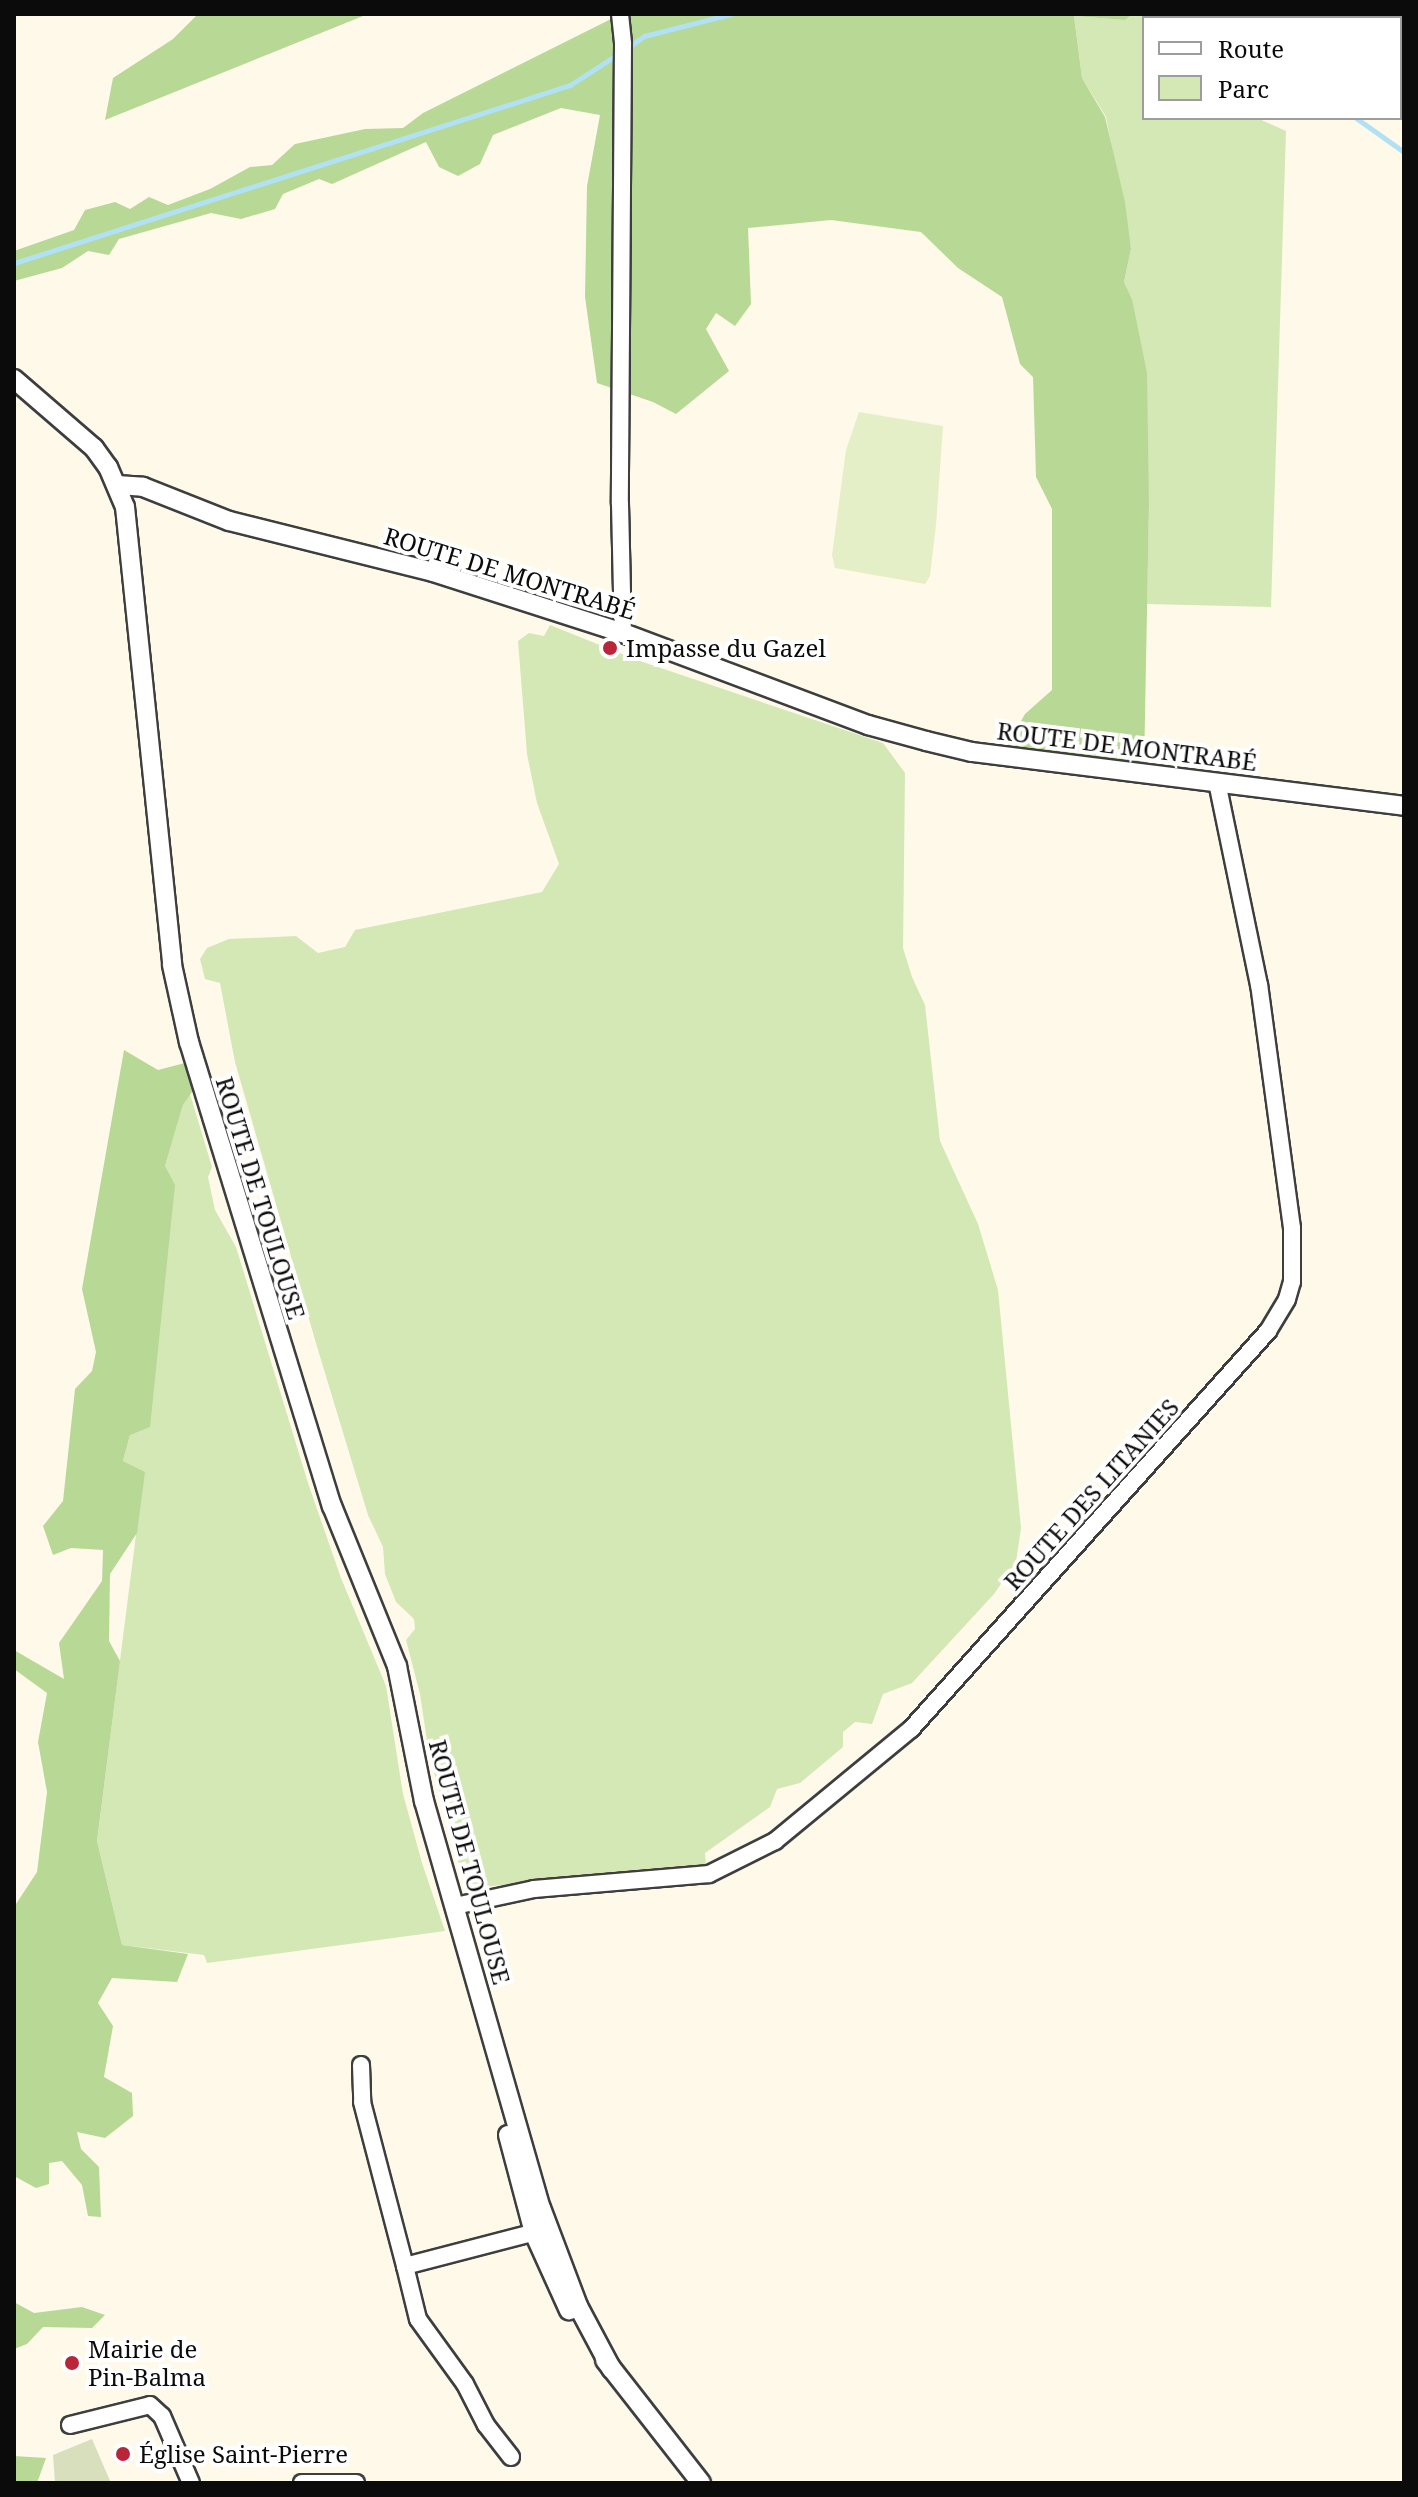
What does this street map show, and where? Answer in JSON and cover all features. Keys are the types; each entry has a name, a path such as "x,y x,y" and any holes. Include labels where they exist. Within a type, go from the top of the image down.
{"street":[{"path":"620,14 623,44 620,488 623,633"},
{"name":"ROUTE DE TOULOUSE","path":"14,379 86,439 108,467 117,485 130,531 140,658 179,1003 332,1506 397,1666 424,1801 495,2049 541,2231 612,2370 701,2483"},
{"name":"ROUTE DE MONTRABÉ","path":"117,485 143,487 229,521 433,572 623,633 868,725 926,741 972,752 1404,806"},
{"name":"ROUTE DES LITANIES","path":"455,1906 534,1889 709,1874 775,1841 911,1729 1268,1331 1287,1299 1292,1282 1292,1228 1259,985 1217,783"},
{"path":"361,2065 362,2102 418,2319 431,2342 465,2384 486,2425 511,2457"},
{"path":"405,2266 541,2231"},
{"path":"70,2425 150,2405 162,2416 191,2483"},
{"path":"302,2483 356,2483"}],"green space":[{"path":"198,14 368,14 105,120 113,78 173,39"},
{"path":"621,14 1133,14 1125,20 1074,16 1082,78 1105,117 1125,202 1131,249 1124,282 1132,299 1147,373 1149,505 1144,769 1005,750 1025,714 1052,690 1052,509 1036,477 1033,377 1020,364 1002,297 958,268 921,232 831,220 748,228 751,304 735,326 716,313 706,329 729,371 676,414 653,402 597,383 585,297 587,186 600,115 561,108 493,135 480,164 458,176 439,167 426,142 332,184 319,179 283,194 275,209 241,219 211,213 119,239 109,255 88,251 62,268 14,281 14,251 74,230 85,210 115,202 130,209 149,197 168,205 210,189 250,167 272,165 295,144 365,129 403,128 423,113"},
{"path":"1133,14 1204,16 1142,16 1142,120 1261,120 1286,131 1271,607 1147,604 1149,505 1132,299 1124,282 1131,249 1106,117 1082,78 1074,16 1125,20"},
{"path":"1203,14 1374,14 1374,16"},
{"path":"859,412 943,426 936,525 930,576 925,584 835,568 832,555 846,450"},
{"path":"550,625 637,660 883,743 905,773 903,948 925,1005 940,1141 978,1224 998,1290 1021,1528 1016,1562 994,1594 912,1683 883,1694 872,1724 855,1722 843,1732 843,1747 800,1783 777,1789 770,1807 705,1853 706,1865 482,1887 467,1882 459,1864 429,1754 420,1694 406,1640 415,1629 414,1619 396,1602 385,1574 383,1547 368,1515 235,1062 220,983 205,979 200,959 207,948 229,939 296,936 318,953 345,947 355,930 542,892 559,864 537,803 527,754 518,641 529,633 544,636"},
{"path":"124,1050 158,1070 185,1063 194,1089 183,1105 165,1166 175,1185 150,1427 130,1435 123,1461 145,1472 137,1533 110,1574 109,1641 120,1661 97,1841 122,1945 188,1954 177,1982 112,1978 98,2003 113,2026 104,2077 132,2093 133,2116 105,2138 77,2132 81,2149 99,2167 101,2217 88,2216 82,2185 62,2161 49,2163 49,2184 36,2188 14,2176 14,1907 37,1872 47,1792 38,1742 47,1693 14,1669 14,1650 64,1679 59,1643 102,1581 103,1550 71,1548 53,1555 43,1526 63,1501 75,1389 92,1371 96,1352 82,1289"},
{"path":"190,1094 212,1167 208,1177 215,1210 236,1247 308,1483 341,1578 386,1686 403,1794 445,1931 207,1963 204,1955 122,1945 97,1841 144,1472 123,1461 130,1435 165,1166 183,1105"},
{"path":"14,2302 34,2313 82,2307 105,2315 92,2328 43,2327 27,2344 14,2349"},
{"path":"92,2439 111,2483 55,2483 53,2455"},
{"path":"14,2456 46,2458 37,2483 14,2483"}],"waterway":[{"path":"627,48 644,36 731,14"},
{"path":"14,263 570,85 618,54"},
{"path":"1359,120 1404,152"}],"place":[{"name":"Impasse du Gazel","path":"610,648"},
{"name":"Mairie de Pin-Balma","path":"72,2363"},
{"name":"Église Saint-Pierre","path":"123,2454"}]}
